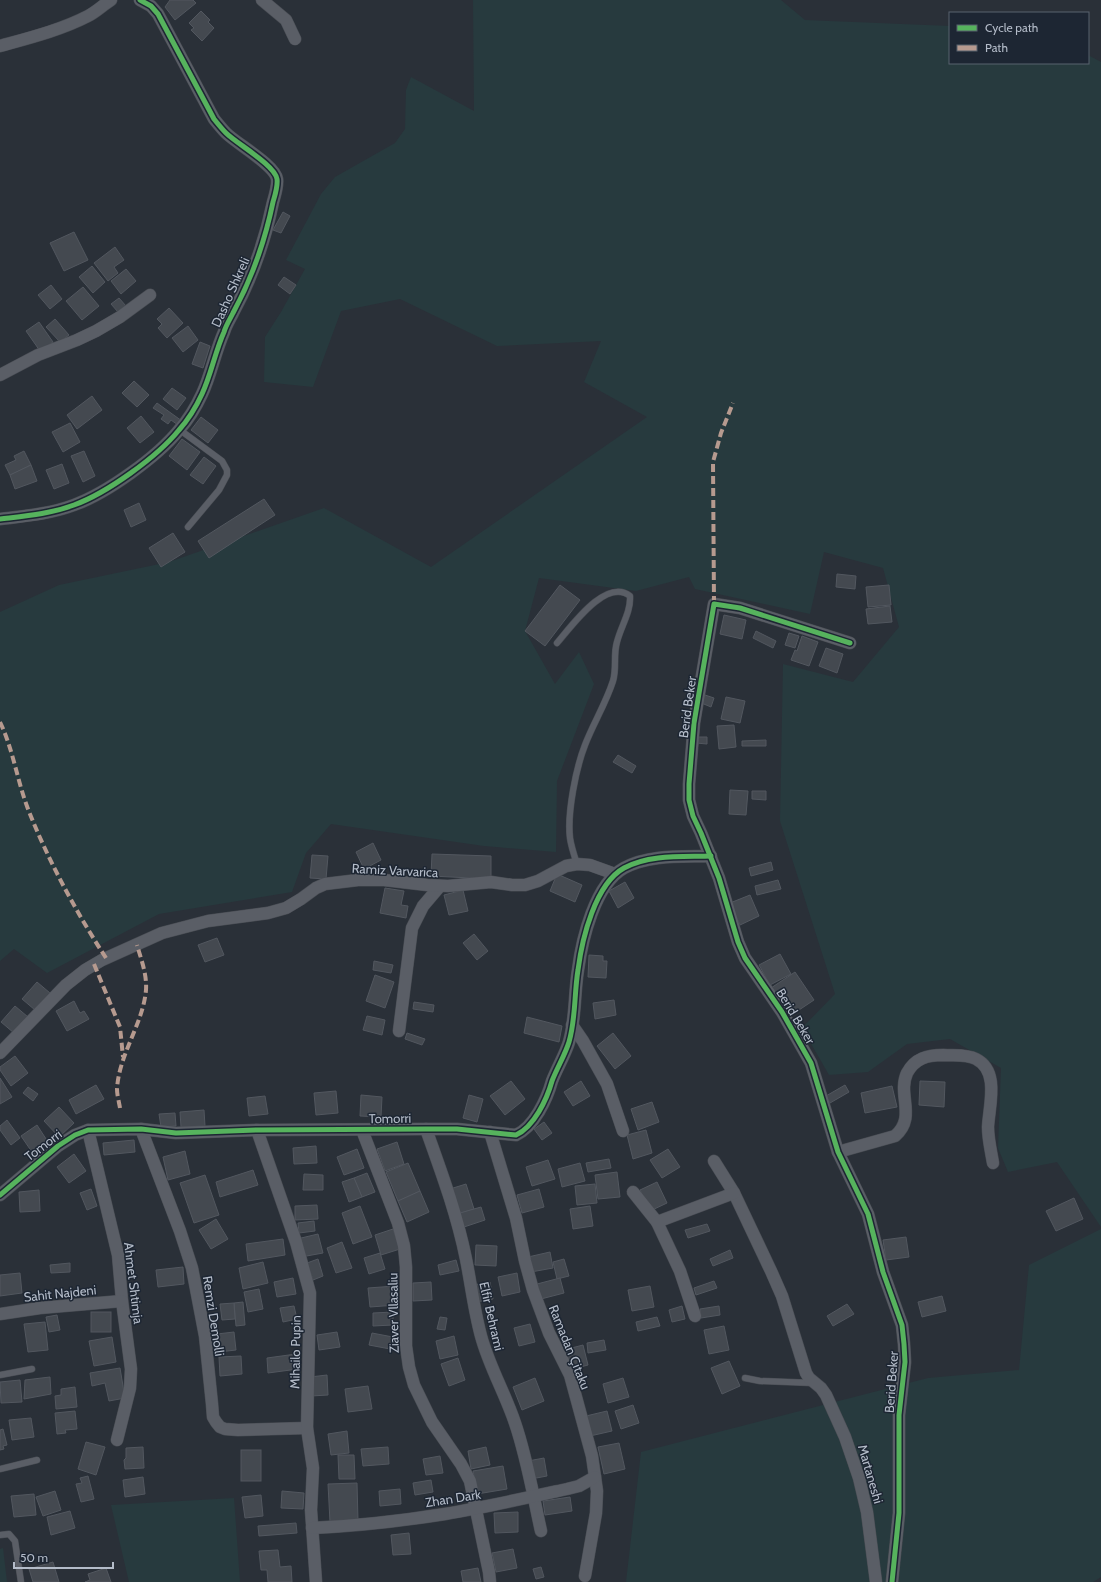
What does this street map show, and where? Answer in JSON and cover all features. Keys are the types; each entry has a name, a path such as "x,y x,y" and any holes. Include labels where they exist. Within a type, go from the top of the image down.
{"street":[{"path":"0,46 74,22 88,16 111,0"},
{"name":"Dasho Shkreli","path":"0,519 42,514 74,505 100,493 143,463 180,430 194,410 202,393 224,332 243,294 255,265 272,210 277,178 271,168 226,133 214,119 158,14 151,6 140,0"},
{"path":"262,0 286,20 295,39"},
{"path":"0,375 38,355 96,331 120,317 150,295"},
{"name":"Berid Beker","path":"850,643 740,608 714,604 694,723 689,800 693,816 711,856 727,902 738,942 745,958 790,1026 811,1064 838,1152 868,1214 883,1272 902,1325 904,1362 899,1415 899,1513 892,1582"},
{"path":"615,874 634,863 654,859 711,856"},
{"name":"Ramiz Varvarica","path":"0,1053 47,1002 85,970 102,960 162,933 208,921 268,913 286,908 316,888 325,884 358,880 384,880 440,886 491,882 525,885 538,881 566,866 577,864 590,865 615,874"},
{"name":"Tomorri","path":"0,1195 58,1146 76,1135 88,1130 141,1129 176,1133 257,1130 426,1129 490,1132 516,1135 523,1132 529,1126 548,1095 569,1043 576,999 578,972 586,931 598,900 606,885 615,874"},
{"path":"399,1031 412,928 423,906 440,886"},
{"path":"572,1025 607,1084 623,1131"},
{"path":"838,1152 895,1136 900,1131 906,1120 904,1082 914,1064 922,1057 934,1055 967,1056 984,1065 989,1074 991,1083 988,1128 993,1163"},
{"name":"Remzi Demolli","path":"141,1129 180,1231 192,1268 205,1336 212,1404 216,1422 220,1427 225,1429 238,1430 307,1428"},
{"name":"Elfir Behrami","path":"426,1129 452,1202 459,1228 480,1335 487,1357 507,1400 516,1425 541,1531"},
{"name":"Ahmet Shtimja","path":"88,1130 118,1255 122,1301 131,1369 130,1388 117,1440"},
{"name":"Mihailo Pupin","path":"257,1130 296,1242 310,1293 307,1428 313,1468 312,1528 316,1582"},
{"name":"Ziaver Vllasaliu","path":"362,1130 398,1223 404,1246 406,1267 406,1346 409,1367 414,1385 432,1422 461,1464 470,1481 490,1582"},
{"name":"Ramadan Çitaku","path":"490,1132 516,1218 533,1290 549,1333 570,1375 592,1456 597,1492 596,1513 585,1576"},
{"name":"Martaneshi","path":"714,1161 734,1193 782,1296 806,1373 813,1383 821,1388 833,1407 845,1437 859,1478 867,1512 876,1582"},
{"path":"633,1192 657,1222 669,1245 680,1271 695,1316"},
{"path":"657,1222 734,1193"},
{"name":"Sahit Najdeni","path":"0,1314 47,1307 122,1301"},
{"name":"Zhan Dark","path":"312,1528 414,1518 476,1508 580,1486 596,1478"}],"lane":[{"path":"180,430 222,461 227,470 227,475 219,490 188,527"},
{"path":"557,643 602,596 613,591 624,591 630,596 630,604 617,643 613,682 584,746 575,782 570,820 570,838 577,864"},
{"path":"0,1375 32,1369"},
{"path":"746,1378 766,1381 813,1383"},
{"path":"0,1468 37,1460"},
{"path":"0,1535 9,1534 15,1541 21,1582"}],"green space":[{"path":"473,0 781,0 805,20 949,26 949,64 1089,64 1089,56 1101,62 1101,1227 1057,1162 1008,1172 998,1148 1001,1068 950,1039 907,1044 868,1072 829,1075 802,1028 835,994 780,821 783,664 853,682 899,627 883,568 824,552 810,614 695,589 689,577 636,591 539,578 525,631 555,684 579,652 594,684 557,781 556,852 484,846 331,824 306,853 292,892 159,914 47,973 14,949 0,961 0,612 59,585 169,562 324,508 431,567 647,417 584,382 601,341 497,346 400,299 341,311 313,387 264,382 265,337 305,269 286,260 321,194 335,177 395,143 405,129 406,90 411,77 474,111"},
{"path":"1101,1229 1101,1577 1093,1582 626,1582 641,1452 928,1378 1019,1370 1029,1265"},
{"path":"234,1498 240,1582 129,1582 111,1505"},
{"path":"3,1548 7,1582 0,1582 0,1549"}],"building":[{"path":"170,0 193,0 196,3 175,20 165,7"},
{"path":"201,11 210,20 208,22 214,28 202,41 191,30 194,28 189,23"},
{"path":"283,212 290,216 281,233 273,230"},
{"path":"74,232 88,260 64,271 50,243"},
{"path":"115,247 124,260 114,267 118,273 108,281 94,263"},
{"path":"92,266 105,282 93,293 79,277"},
{"path":"126,269 136,281 121,294 111,281"},
{"path":"284,277 296,285 290,294 278,285"},
{"path":"51,285 62,299 50,309 38,295"},
{"path":"83,287 99,306 82,320 66,301"},
{"path":"119,298 126,306 118,312 111,304"},
{"path":"169,308 183,323 167,338 158,328 162,324 157,319"},
{"path":"55,319 69,335 60,342 46,327"},
{"path":"39,322 53,342 40,351 26,331"},
{"path":"188,326 198,340 183,352 172,338"},
{"path":"200,342 210,346 203,368 192,364"},
{"path":"134,381 149,395 137,407 122,393"},
{"path":"172,388 186,398 177,410 163,399"},
{"path":"92,396 102,410 77,429 67,415"},
{"path":"157,403 182,421 178,425 171,420 168,424 161,419 164,415 153,408"},
{"path":"141,416 154,432 140,443 127,428"},
{"path":"201,417 218,430 208,443 191,430"},
{"path":"70,423 80,442 63,452 52,432"},
{"path":"182,439 200,452 187,470 169,456"},
{"path":"24,451 31,465 10,475 5,465 16,460 14,456"},
{"path":"84,451 95,476 83,482 71,456"},
{"path":"204,457 216,466 203,484 190,475"},
{"path":"62,464 69,483 54,489 46,470"},
{"path":"31,465 37,481 15,489 10,475"},
{"path":"264,499 275,515 209,558 198,541"},
{"path":"139,503 146,520 131,527 124,510"},
{"path":"173,533 185,552 161,567 149,548"},
{"path":"837,574 856,576 855,589 836,587"},
{"path":"560,585 580,600 545,646 525,631"},
{"path":"889,585 891,605 868,607 866,587"},
{"path":"890,606 892,622 868,624 866,609"},
{"path":"724,615 746,620 742,639 720,634"},
{"path":"756,631 776,641 773,648 753,638"},
{"path":"789,633 799,636 795,648 785,645"},
{"path":"802,636 818,642 809,666 791,660 795,650 797,651"},
{"path":"826,648 843,654 837,673 819,666"},
{"path":"702,694 714,698 711,707 699,702"},
{"path":"726,697 745,701 740,723 721,719"},
{"path":"734,725 736,747 719,749 717,726"},
{"path":"697,737 707,737 707,744 696,743"},
{"path":"766,740 766,746 742,746 742,741"},
{"path":"618,755 636,766 632,773 613,762"},
{"path":"730,790 748,791 746,815 729,814"},
{"path":"752,791 766,791 766,800 752,799"},
{"path":"373,843 381,860 364,869 356,852"},
{"path":"432,854 491,856 491,879 431,876"},
{"path":"312,855 328,856 326,879 310,878"},
{"path":"771,862 773,870 751,876 749,868"},
{"path":"557,874 582,885 575,902 550,891"},
{"path":"778,880 781,889 757,895 755,886"},
{"path":"625,882 634,898 618,908 609,891"},
{"path":"385,888 404,891 401,905 408,906 406,918 380,913"},
{"path":"463,890 468,911 449,915 444,895"},
{"path":"750,895 759,916 740,925 730,903"},
{"path":"474,934 488,951 477,960 463,943"},
{"path":"217,938 224,955 205,962 198,945"},
{"path":"780,954 791,974 770,985 759,965"},
{"path":"589,955 603,956 603,961 607,961 606,978 588,977"},
{"path":"374,961 393,965 391,973 373,970"},
{"path":"795,972 814,1000 787,1018 768,990"},
{"path":"375,975 394,982 385,1008 366,1001"},
{"path":"37,982 50,993 35,1010 22,999"},
{"path":"614,1000 616,1015 595,1019 593,1003"},
{"path":"74,1001 80,1013 84,1011 89,1019 67,1031 56,1011"},
{"path":"414,1002 434,1005 433,1012 413,1009"},
{"path":"15,1006 28,1017 14,1033 1,1022"},
{"path":"367,1016 385,1020 382,1035 363,1030"},
{"path":"527,1017 562,1026 559,1042 524,1033"},
{"path":"407,1033 425,1039 422,1045 405,1039"},
{"path":"613,1033 631,1056 615,1069 597,1046"},
{"path":"15,1056 28,1073 11,1086 0,1070 0,1067"},
{"path":"0,1078 12,1097 0,1104"},
{"path":"511,1081 525,1099 505,1115 490,1096"},
{"path":"581,1081 590,1096 573,1106 564,1092"},
{"path":"920,1081 945,1082 944,1107 919,1105"},
{"path":"96,1085 104,1099 76,1114 69,1100"},
{"path":"845,1085 849,1092 830,1103 826,1096"},
{"path":"892,1086 897,1107 865,1113 861,1093"},
{"path":"28,1087 38,1094 33,1101 23,1093"},
{"path":"336,1091 338,1113 316,1115 314,1093"},
{"path":"361,1095 382,1097 381,1117 360,1116"},
{"path":"469,1095 483,1099 477,1122 463,1118"},
{"path":"265,1096 268,1114 249,1116 247,1098"},
{"path":"652,1102 659,1122 638,1130 631,1109"},
{"path":"59,1107 74,1123 59,1137 44,1121"},
{"path":"204,1110 205,1126 181,1127 180,1112"},
{"path":"175,1113 176,1126 161,1127 159,1114"},
{"path":"7,1120 20,1138 11,1145 0,1130 0,1126"},
{"path":"544,1122 552,1133 542,1140 534,1129"},
{"path":"37,1125 50,1145 34,1155 21,1136"},
{"path":"646,1130 652,1153 633,1159 627,1135"},
{"path":"134,1140 135,1152 104,1155 103,1143"},
{"path":"397,1142 404,1164 385,1171 377,1149"},
{"path":"316,1146 317,1163 294,1164 293,1148"},
{"path":"357,1149 364,1168 344,1175 337,1157"},
{"path":"668,1149 680,1167 662,1178 650,1160"},
{"path":"185,1151 190,1174 168,1180 163,1157"},
{"path":"74,1154 86,1171 69,1183 57,1167"},
{"path":"609,1159 611,1168 588,1172 586,1163"},
{"path":"548,1160 555,1179 532,1186 526,1167"},
{"path":"408,1163 420,1191 398,1201 386,1172"},
{"path":"580,1163 585,1181 562,1187 558,1169"},
{"path":"253,1170 258,1185 220,1197 216,1182"},
{"path":"617,1172 620,1197 598,1199 595,1175"},
{"path":"367,1173 375,1192 362,1197 354,1178"},
{"path":"304,1174 323,1175 323,1190 303,1190"},
{"path":"205,1175 219,1215 194,1223 180,1183"},
{"path":"354,1178 362,1197 349,1202 342,1182"},
{"path":"657,1182 667,1203 650,1211 640,1190"},
{"path":"466,1184 474,1209 458,1214 450,1189"},
{"path":"595,1184 597,1203 577,1205 575,1186"},
{"path":"91,1189 97,1206 87,1210 80,1193"},
{"path":"539,1189 544,1207 522,1213 517,1195"},
{"path":"39,1190 40,1211 20,1212 19,1192"},
{"path":"420,1191 429,1212 407,1222 398,1201"},
{"path":"1074,1198 1083,1219 1056,1231 1046,1211"},
{"path":"317,1205 318,1219 295,1220 295,1206"},
{"path":"360,1206 372,1237 353,1244 342,1213"},
{"path":"590,1206 593,1226 573,1229 570,1209"},
{"path":"481,1207 485,1220 464,1227 460,1213"},
{"path":"216,1219 228,1239 211,1249 199,1230"},
{"path":"314,1221 315,1231 299,1233 298,1223"},
{"path":"707,1224 710,1231 688,1238 685,1230"},
{"path":"393,1229 400,1249 381,1255 375,1235"},
{"path":"318,1234 323,1253 301,1257 297,1239"},
{"path":"906,1237 909,1257 886,1260 883,1240"},
{"path":"283,1239 285,1255 248,1261 246,1244"},
{"path":"342,1242 352,1268 336,1273 327,1248"},
{"path":"476,1245 497,1246 496,1266 475,1265"},
{"path":"730,1250 733,1258 713,1266 710,1259"},
{"path":"550,1252 553,1268 531,1272 528,1257"},
{"path":"380,1253 385,1269 369,1274 364,1258"},
{"path":"318,1259 323,1276 313,1280 307,1263"},
{"path":"564,1259 569,1276 557,1279 553,1262"},
{"path":"456,1260 459,1271 440,1275 438,1265"},
{"path":"263,1262 268,1283 243,1289 239,1268"},
{"path":"70,1263 70,1272 51,1273 50,1265"},
{"path":"183,1267 184,1284 158,1287 156,1270"},
{"path":"20,1273 22,1293 0,1296 0,1275"},
{"path":"517,1273 520,1292 502,1296 498,1277"},
{"path":"293,1278 296,1294 277,1297 274,1282"},
{"path":"560,1278 564,1293 541,1299 537,1284"},
{"path":"714,1281 717,1288 696,1295 694,1288"},
{"path":"431,1282 432,1300 413,1301 413,1283"},
{"path":"490,1282 493,1299 476,1302 473,1285"},
{"path":"395,1286 397,1305 370,1307 368,1288"},
{"path":"650,1286 654,1307 632,1311 628,1290"},
{"path":"259,1289 263,1309 248,1312 244,1292"},
{"path":"942,1296 946,1311 922,1317 918,1302"},
{"path":"243,1302 245,1325 236,1326 234,1303"},
{"path":"234,1303 235,1319 222,1320 220,1304"},
{"path":"847,1304 854,1314 833,1326 827,1316"},
{"path":"294,1306 297,1319 283,1322 280,1308"},
{"path":"682,1306 685,1319 672,1322 669,1310"},
{"path":"719,1306 720,1315 701,1318 700,1309"},
{"path":"91,1312 111,1312 111,1332 91,1332"},
{"path":"393,1312 393,1325 373,1326 373,1313"},
{"path":"57,1315 60,1330 49,1332 46,1317"},
{"path":"440,1317 447,1318 445,1330 437,1329"},
{"path":"657,1317 660,1326 638,1331 636,1322"},
{"path":"45,1322 48,1350 28,1352 24,1324"},
{"path":"530,1324 535,1342 519,1346 514,1328"},
{"path":"724,1326 729,1350 709,1354 704,1330"},
{"path":"234,1332 236,1350 219,1352 217,1334"},
{"path":"337,1332 340,1347 319,1350 317,1335"},
{"path":"372,1333 398,1338 396,1344 391,1343 390,1349 369,1345"},
{"path":"454,1336 458,1355 440,1359 436,1341"},
{"path":"112,1337 116,1362 94,1366 89,1341"},
{"path":"604,1340 606,1350 588,1353 587,1343"},
{"path":"583,1345 588,1365 569,1370 564,1350"},
{"path":"296,1354 298,1369 268,1373 267,1358"},
{"path":"241,1356 242,1374 220,1376 219,1357"},
{"path":"458,1358 465,1380 449,1386 441,1364"},
{"path":"729,1361 740,1386 722,1394 711,1368"},
{"path":"120,1368 125,1398 109,1401 105,1383 92,1386 90,1373"},
{"path":"327,1375 328,1395 311,1396 310,1377"},
{"path":"50,1377 51,1394 24,1399 25,1380"},
{"path":"535,1378 544,1401 522,1410 513,1387"},
{"path":"623,1378 629,1397 608,1403 603,1384"},
{"path":"20,1380 22,1402 1,1403 0,1382"},
{"path":"368,1386 372,1409 348,1412 345,1389"},
{"path":"75,1387 77,1407 56,1409 55,1396 61,1395 61,1389"},
{"path":"633,1405 639,1423 621,1429 615,1411"},
{"path":"75,1411 77,1429 65,1430 66,1433 57,1434 55,1413"},
{"path":"607,1411 612,1431 590,1436 586,1416"},
{"path":"31,1418 34,1437 12,1440 9,1420"},
{"path":"3,1429 7,1445 3,1446 4,1449 0,1450 0,1430"},
{"path":"347,1431 349,1453 331,1455 328,1434"},
{"path":"86,1442 105,1447 96,1475 78,1469"},
{"path":"619,1443 625,1469 604,1474 598,1447"},
{"path":"143,1447 144,1468 125,1469 124,1460 126,1458 126,1448"},
{"path":"388,1447 389,1464 363,1466 361,1449"},
{"path":"486,1447 490,1465 471,1469 468,1451"},
{"path":"241,1450 261,1450 261,1481 241,1481"},
{"path":"338,1455 354,1455 355,1479 339,1479"},
{"path":"440,1456 443,1473 426,1475 423,1459"},
{"path":"544,1458 547,1476 531,1479 528,1461"},
{"path":"503,1466 507,1489 477,1494 473,1471"},
{"path":"88,1476 94,1499 81,1502 76,1484 82,1483 80,1478"},
{"path":"143,1477 145,1494 125,1497 123,1480"},
{"path":"431,1480 433,1492 415,1495 413,1483"},
{"path":"357,1483 358,1521 330,1522 328,1484"},
{"path":"400,1489 401,1504 380,1506 379,1491"},
{"path":"55,1491 61,1510 43,1516 36,1497"},
{"path":"282,1491 304,1493 303,1509 281,1508"},
{"path":"34,1494 36,1515 14,1517 11,1496"},
{"path":"261,1495 263,1516 245,1518 242,1497"},
{"path":"570,1497 572,1511 545,1515 543,1501"},
{"path":"70,1511 75,1528 51,1535 47,1517"},
{"path":"518,1512 518,1532 495,1533 494,1513"},
{"path":"296,1523 297,1533 259,1536 258,1526"},
{"path":"409,1533 411,1554 393,1555 391,1535"},
{"path":"513,1549 517,1568 496,1572 492,1553"},
{"path":"278,1550 280,1567 291,1566 292,1582 268,1582 267,1570 261,1570 259,1551"},
{"path":"53,1562 59,1582 33,1582 29,1569"},
{"path":"541,1567 544,1577 536,1579 533,1569"},
{"path":"106,1568 111,1582 85,1582 90,1580 88,1574"},
{"path":"478,1568 481,1582 463,1582 461,1571"}],"marked path":[{"path":"714,604 713,462 721,433 733,403"},
{"path":"0,722 28,809 44,847 73,904 106,958"},
{"path":"120,1108 117,1091 119,1076 126,1051 144,1003 146,990 145,972 137,945"},
{"path":"94,964 120,1027 123,1057"}],"cycle path":[{"path":"0,519 56,511 87,499 131,473 170,440 189,418 202,394 225,329 252,273 266,231 277,188 275,173 263,161 231,138 214,119 158,14 151,6 140,0"},
{"path":"850,643 740,608 714,604 694,723 689,800 693,816 719,878 738,942 745,958 782,1012 811,1063 838,1152 868,1214 883,1272 902,1325 905,1362 899,1415 899,1513 892,1582"},
{"path":"0,1195 58,1146 75,1135 88,1130 141,1129 176,1133 257,1130 457,1129 516,1135 529,1126 539,1112 567,1047 573,1024 577,979 583,943 592,913 605,886 624,868 645,860 667,857 711,856"}]}
